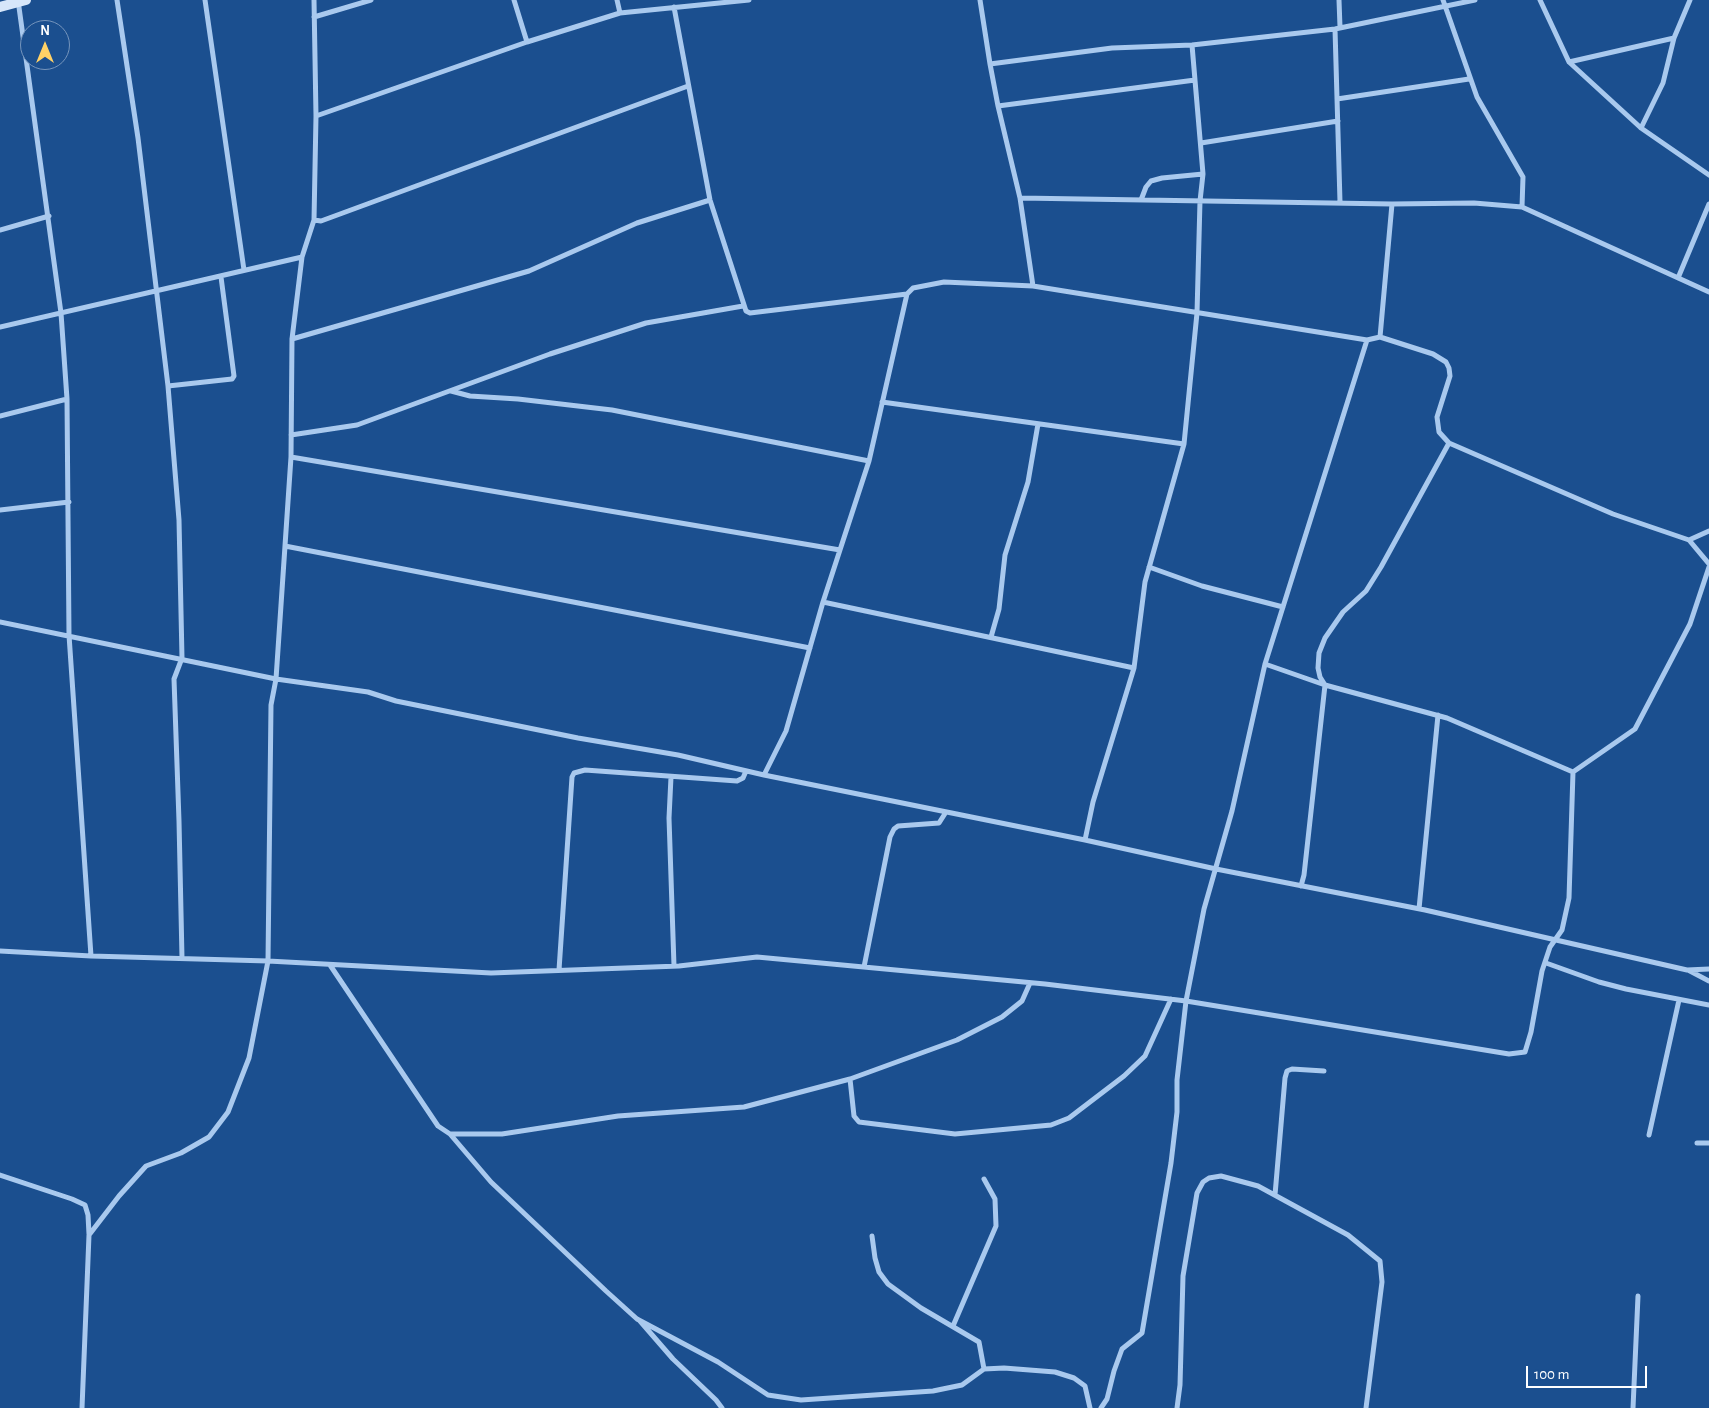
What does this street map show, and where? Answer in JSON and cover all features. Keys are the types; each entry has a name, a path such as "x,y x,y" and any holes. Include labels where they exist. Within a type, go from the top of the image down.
{"street":[{"path":"117,0 138,138 168,386 179,520 182,658 174,679 182,958"},
{"path":"205,0 244,270"},
{"path":"89,1235 119,1196 146,1166 182,1153 209,1137 228,1112 248,1058 268,961 271,704 276,678 291,457 292,338 302,257 314,220 316,116 314,0"},
{"path":"314,17 371,0"},
{"path":"514,0 528,42"},
{"path":"618,0 620,13"},
{"path":"316,116 528,42 620,13 674,6 749,0"},
{"path":"980,0 998,106 1020,198 1033,286"},
{"path":"1339,0 1337,99 1340,202"},
{"path":"1443,0 1469,79 1477,97 1523,177 1522,207"},
{"path":"990,64 1112,48 1192,45 1338,28 1475,0"},
{"path":"1540,0 1569,62 1641,128 1709,175"},
{"path":"1641,128 1663,83 1674,38 1690,0"},
{"path":"0,7 21,1 62,313 67,400 69,635 91,956"},
{"path":"674,6 710,200 746,311 750,313 907,294"},
{"path":"1569,62 1674,38"},
{"path":"1085,840 1093,802 1134,668 1145,582 1184,444 1197,313 1200,201 1203,174 1192,45"},
{"path":"1337,99 1469,79"},
{"path":"998,106 1195,80"},
{"path":"314,220 321,221 688,86"},
{"path":"1201,143 1338,121"},
{"path":"1141,200 1146,187 1151,181 1162,178 1203,174"},
{"path":"1020,198 1392,204 1474,203 1522,207 1709,292"},
{"path":"292,338 529,271 637,223 710,200"},
{"path":"1380,337 1392,204"},
{"path":"1678,278 1709,204"},
{"path":"0,230 49,216"},
{"path":"0,327 302,257"},
{"path":"168,386 232,379 234,376 221,277"},
{"path":"764,775 786,731 823,602 869,461 907,294 913,288 944,282 1033,286 1367,340 1380,337 1433,354 1446,362 1450,376 1437,417 1439,432 1449,443 1613,514 1689,540 1709,565 1690,624 1635,729 1574,772"},
{"path":"291,435 357,425 550,354 646,323 743,306"},
{"path":"1101,1408 1107,1399 1122,1349 1142,1333 1171,1163 1177,1112 1177,1080 1186,1001 1204,909 1232,811 1265,664 1367,340"},
{"path":"451,390 470,396 518,399 612,410 869,461"},
{"path":"0,416 67,400"},
{"path":"882,402 1184,444"},
{"path":"991,637 999,609 1004,554 1028,482 1038,424"},
{"path":"1300,886 1304,875 1325,685 1320,677 1318,668 1319,653 1325,638 1343,612 1366,591 1381,567 1449,443"},
{"path":"291,457 840,550"},
{"path":"0,510 69,502"},
{"path":"1689,540 1709,531"},
{"path":"285,546 810,648"},
{"path":"1150,567 1202,586 1283,607"},
{"path":"823,602 1134,668"},
{"path":"0,622 276,678 368,692 396,701 678,756 1420,910 1556,939 1687,970 1709,981"},
{"path":"1265,664 1325,685 1438,715 1574,772"},
{"path":"1420,910 1438,715"},
{"path":"559,970 572,777 574,773 585,770 737,781 743,778 746,770"},
{"path":"0,951 91,956 268,961 491,973 674,966 757,957 1030,983 1171,999 1509,1054 1525,1052 1550,947 1562,930 1569,898 1574,772"},
{"path":"671,777 669,818 674,966"},
{"path":"864,967 890,837 894,829 898,826 939,823 946,812"},
{"path":"1546,963 1608,985 1650,995 1709,1005"},
{"path":"330,965 438,1126 450,1134 491,1182 637,1319 673,1360 716,1400 722,1408"},
{"path":"1687,970 1709,970"},
{"path":"450,1134 502,1134 618,1116 744,1107 850,1079 957,1040 1002,1017 1022,1001 1030,983"},
{"path":"850,1079 854,1116 859,1122 955,1134 1051,1125 1069,1118 1124,1076 1145,1056 1171,999"},
{"path":"1649,1135 1679,1000"},
{"path":"1275,1195 1287,1071 1292,1069 1324,1071"},
{"path":"1697,1143 1709,1144"},
{"path":"0,1174 72,1198 85,1206 88,1215 89,1235 82,1408"},
{"path":"1178,1408 1183,1276 1197,1193 1203,1182 1209,1178 1221,1176 1258,1186 1275,1195 1348,1235 1380,1261 1382,1282 1366,1408"},
{"path":"954,1326 996,1226 995,1199 984,1179"},
{"path":"872,1236 879,1272 888,1284 920,1308 979,1342 984,1368"},
{"path":"1633,1408 1638,1296"},
{"path":"637,1319 718,1362 768,1395 801,1400 933,1391 962,1385 984,1368 1004,1368 1054,1372 1074,1378 1085,1386 1090,1408"}]}
